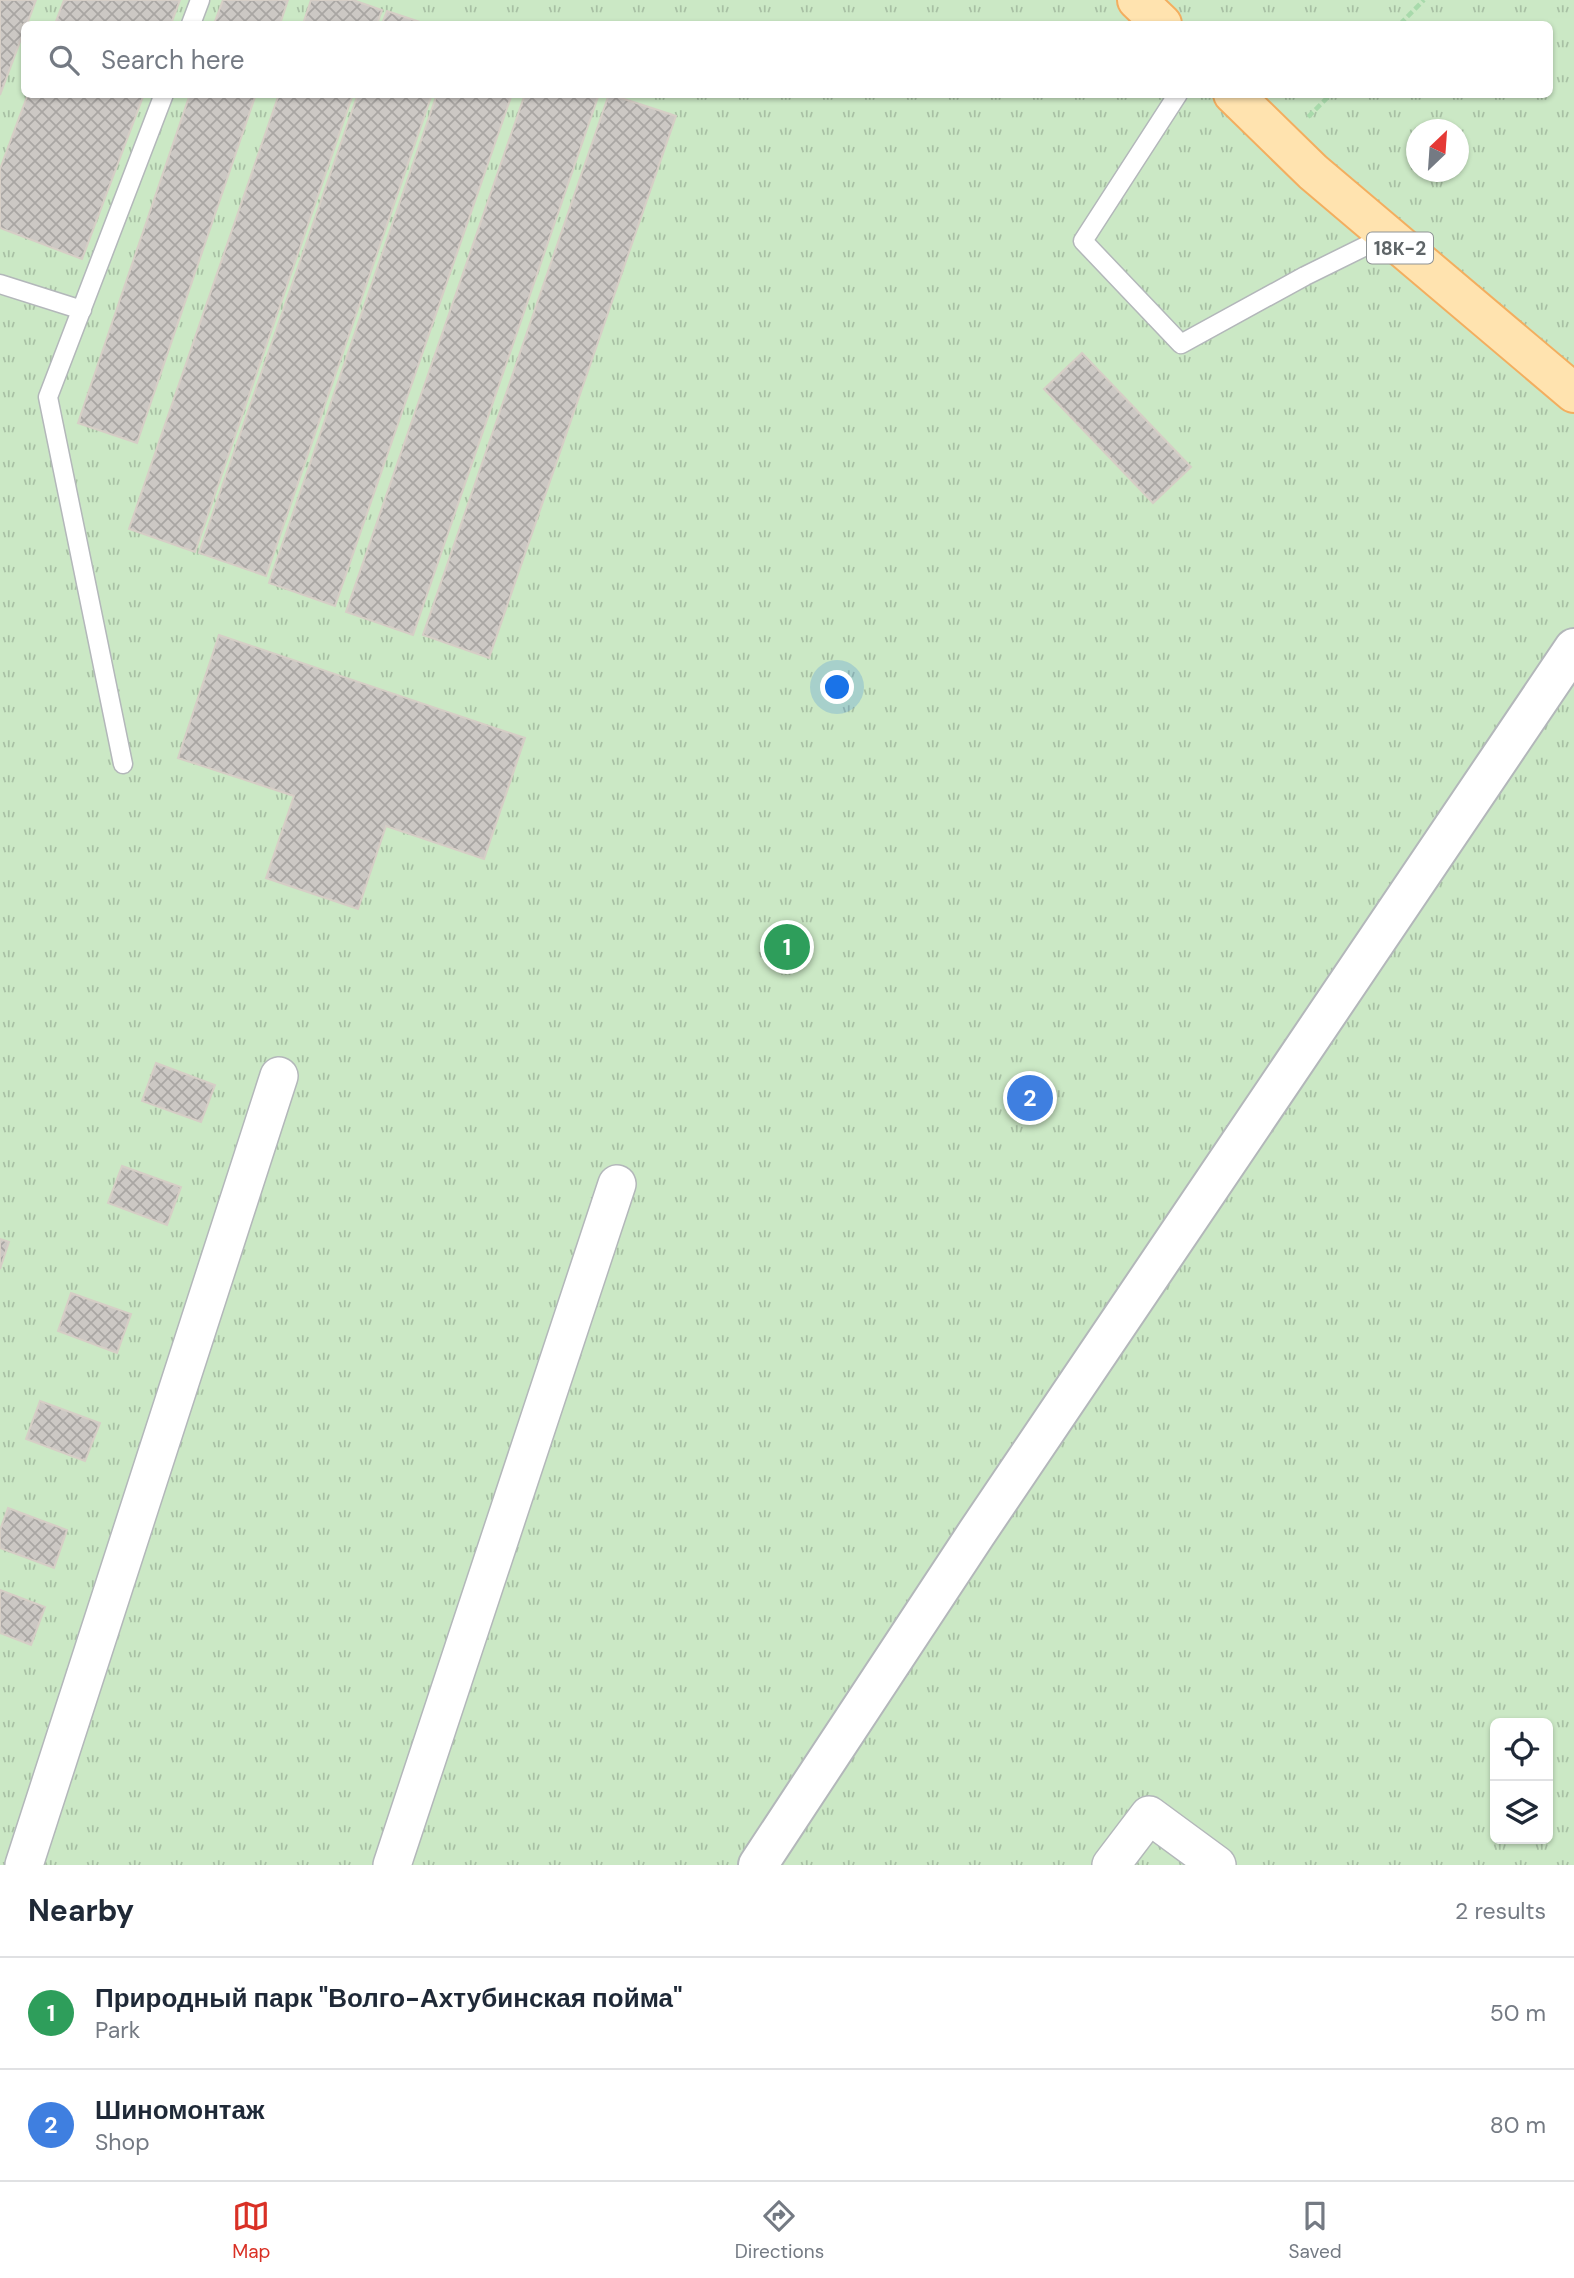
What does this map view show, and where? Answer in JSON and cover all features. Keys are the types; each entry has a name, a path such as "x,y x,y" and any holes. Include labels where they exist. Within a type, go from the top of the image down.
{"main road":[{"path":"1137,0 1159,21"},
{"name":"18К-2","path":"1237,98 1313,172 1386,236 1574,393"}],"street":[{"path":"758,1865 992,1511 1574,648"},
{"path":"24,1865 279,1076"},
{"path":"392,1865 617,1184"},
{"path":"1111,1865 1149,1815 1217,1865"}],"lane":[{"path":"192,21 200,0"},
{"path":"123,764 48,397 162,98"},
{"path":"1175,98 1083,241 1181,344 1386,236"},
{"path":"0,284 82,310"}],"path":[{"path":"1403,21 1424,0"}],"green space":[{"path":"0,0 1574,0 1574,1865 0,1865"}],"building":[{"path":"0,0 36,0 28,21 21,21 21,39 0,95"},
{"path":"64,0 180,0 172,21 56,21"},
{"path":"223,0 288,0 281,21 215,21"},
{"path":"311,0 353,0 382,10 378,21 304,21"},
{"path":"387,11 417,21 383,21"},
{"path":"27,98 142,98 82,259 0,228 0,169"},
{"path":"189,98 255,98 137,443 78,423"},
{"path":"278,98 352,98 195,552 129,529"},
{"path":"357,98 431,98 266,576 199,553"},
{"path":"436,98 511,98 335,606 269,583"},
{"path":"524,98 598,98 413,635 346,612"},
{"path":"608,98 621,98 676,116 489,658 423,635"},
{"path":"1082,353 1191,467 1153,503 1044,389"},
{"path":"219,635 525,738 484,859 386,826 358,909 266,878 294,796 178,758"},
{"path":"156,1063 215,1085 201,1122 142,1101"},
{"path":"122,1166 181,1187 167,1225 108,1203"},
{"path":"0,1239 9,1242 0,1269"},
{"path":"71,1293 131,1314 117,1353 58,1331"},
{"path":"40,1401 100,1423 85,1461 26,1439"},
{"path":"8,1508 67,1530 54,1568 0,1548 0,1530"},
{"path":"0,1590 45,1607 31,1645 0,1633"}],"place":[{"name":"Природный парк \"Волго-Ахтубинская пойма\"","path":"787,947"},
{"name":"Шиномонтаж","path":"1030,1098"}]}
